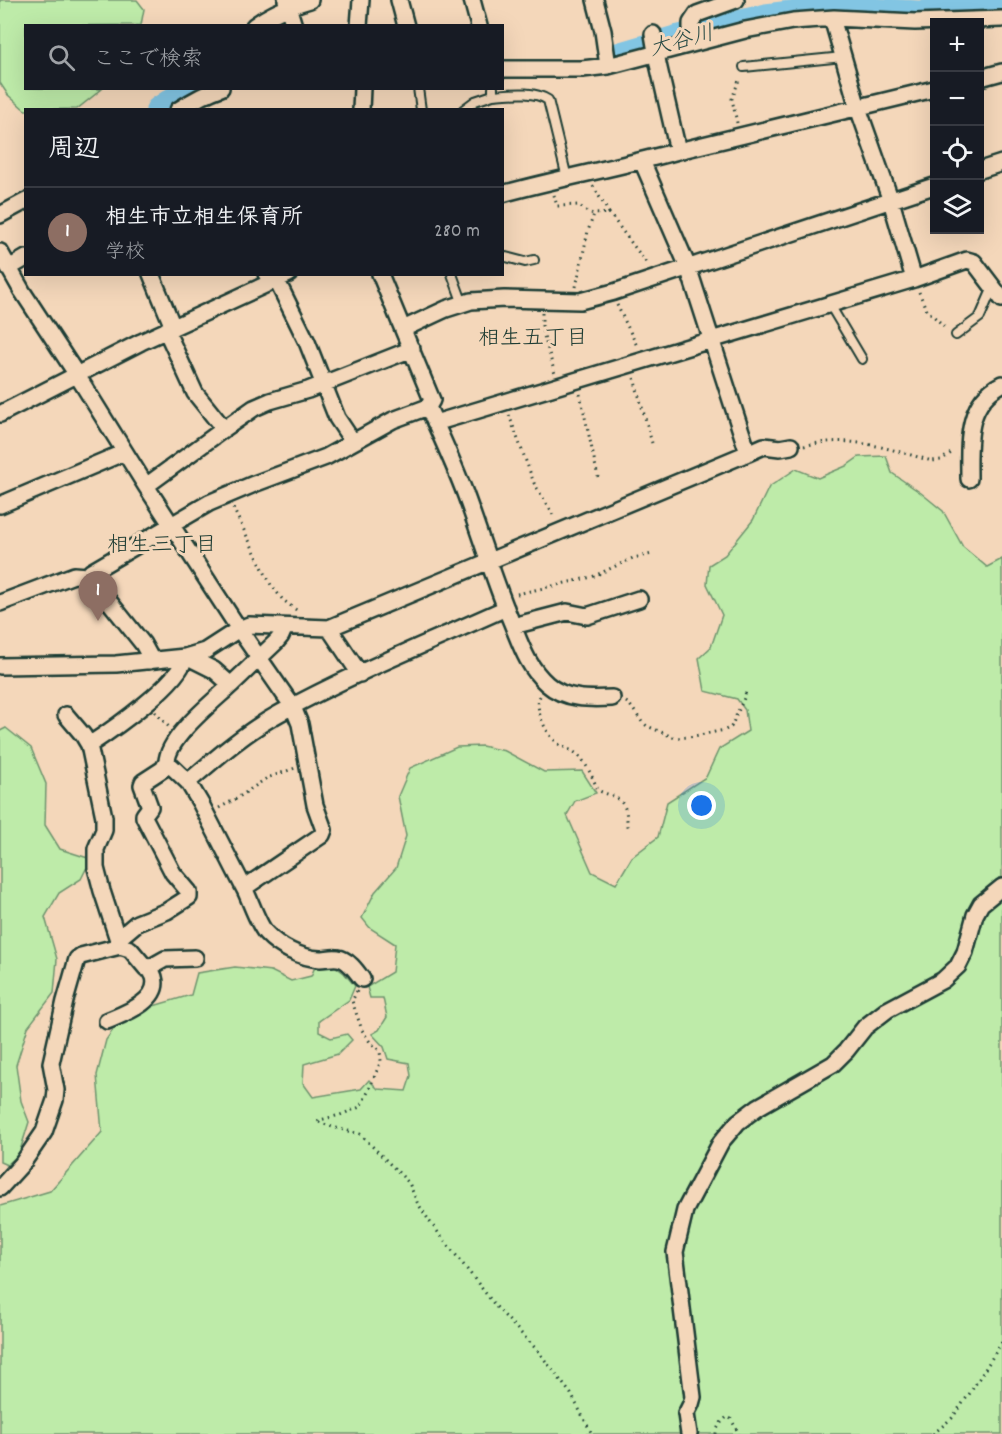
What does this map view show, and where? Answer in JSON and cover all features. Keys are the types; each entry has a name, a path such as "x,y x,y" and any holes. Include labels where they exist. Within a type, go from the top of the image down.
{"street":[{"path":"257,24 287,3 309,0"},
{"path":"358,24 361,0"},
{"path":"399,0 405,24"},
{"path":"472,0 478,24"},
{"path":"595,0 608,59"},
{"path":"504,69 582,69 608,59 657,54 694,24 736,0"},
{"path":"287,3 293,24"},
{"path":"694,24 745,30 793,21 834,18 915,22 1002,19"},
{"path":"834,18 834,25 858,108 891,201 914,279"},
{"path":"653,34 678,151"},
{"path":"984,77 1002,72"},
{"path":"191,100 216,90"},
{"path":"361,108 362,90"},
{"path":"504,194 930,90"},
{"path":"642,161 688,267 748,453"},
{"path":"984,169 1002,163"},
{"path":"403,328 471,301 504,299 580,301 614,292 930,187"},
{"path":"0,215 24,202"},
{"path":"0,252 22,291 78,375 124,452 239,629 293,707 300,724 315,805 324,830 321,835 244,888"},
{"path":"9,268 24,259"},
{"path":"435,423 830,305 967,260 974,262 998,294"},
{"path":"152,276 195,393 224,429"},
{"path":"87,576 209,503 326,457 393,420 428,407 432,400 381,276"},
{"path":"0,414 170,329 219,308 270,278 279,285 307,342 337,418 353,442"},
{"path":"146,486 255,408 412,349"},
{"path":"969,479 970,427 984,398 995,387 1002,384"},
{"path":"428,407 465,494 500,593 531,667 548,685 562,694 612,698"},
{"path":"0,666 116,664 150,661 189,656 205,651 239,629 249,626 329,628 764,446 780,448 791,446"},
{"path":"0,505 124,452"},
{"path":"0,603 74,575 87,576 143,644 150,661"},
{"path":"513,627 567,612 587,616 639,599"},
{"path":"188,782 232,746 279,714 360,674 506,608"},
{"path":"0,1188 22,1164 44,1132 56,1090 51,1064 77,959 119,942 137,923 167,911 189,897 189,892 173,873 144,817 150,807 143,782 163,769 167,756 189,725 281,636 285,627"},
{"path":"329,628 360,674"},
{"path":"189,656 214,670 231,685"},
{"path":"89,745 113,729 165,686 189,656"},
{"path":"66,715 89,745 104,817 104,830 96,849 96,867 119,942 130,949 146,968 149,968 154,978 154,987 149,997 139,1006 107,1021"},
{"path":"167,762 188,782 207,814 264,932 287,949 308,957 343,960 356,970 362,979"},
{"path":"689,1434 686,1414 693,1397 675,1252 685,1210 721,1142 738,1122 758,1107 833,1064 865,1027 880,1016 943,980 958,966 965,952 975,915 981,904 1002,887"},
{"path":"149,968 165,959 195,958"}],"lane":[{"path":"744,67 843,57"},
{"path":"418,90 421,108"},
{"path":"466,108 493,92 530,94 548,100 567,178"},
{"path":"504,257 525,262 534,260"},
{"path":"453,276 462,304"},
{"path":"956,335 980,317 990,294 998,294"},
{"path":"830,305 862,358"}],"path":[{"path":"740,136 732,99 744,67"},
{"path":"589,173 593,188 609,213 658,278"},
{"path":"550,182 557,206 579,206 585,212 594,214 609,213"},
{"path":"573,300 594,214"},
{"path":"914,279 926,309 956,335"},
{"path":"614,292 614,301 641,354 636,362 652,444"},
{"path":"541,300 542,329 558,386"},
{"path":"576,381 598,477"},
{"path":"504,402 534,483 563,531"},
{"path":"791,446 795,448 820,442 855,442 932,461 941,460 954,451 965,429 970,427"},
{"path":"226,496 271,585 283,600 302,615 306,627"},
{"path":"500,593 520,595 592,577 633,558 652,554"},
{"path":"548,685 538,701 538,710 545,728 552,738 580,757 598,790 615,797 622,803 626,808 627,829"},
{"path":"612,698 621,699 630,705 647,726 675,738 707,734 731,727 746,690"},
{"path":"147,701 161,720 180,736"},
{"path":"207,814 236,799 267,778 307,764"},
{"path":"362,979 362,984 352,1001 362,1030 380,1051 381,1061 360,1107 316,1121 360,1134 409,1183 417,1202 430,1222 498,1309 538,1351 571,1394 592,1434"},
{"path":"933,1434 952,1418 1002,1342"},
{"path":"716,1434 716,1430 727,1417 731,1419 739,1434"}],"green space":[{"path":"0,0 137,0 144,9 141,24 24,24 24,90 101,90 78,108 24,109 8,95 0,83"},
{"path":"886,456 892,473 943,511 963,547 987,567 1002,559 1002,1434 0,1434 0,1206 50,1191 102,1132 97,1075 106,1040 123,1015 191,995 197,973 235,967 271,971 291,981 311,976 315,967 332,964 355,986 349,1000 319,1021 319,1032 331,1038 347,1034 352,1040 338,1054 304,1064 303,1083 313,1097 361,1089 369,1080 378,1089 406,1091 411,1076 409,1063 388,1059 384,1047 372,1034 379,1030 387,1017 383,998 370,998 367,987 392,972 395,944 370,928 362,918 375,892 396,868 406,836 398,796 410,768 457,747 482,746 505,751 544,772 582,771 596,793 575,801 567,815 592,872 616,884 632,857 658,837 667,802 706,777 719,749 748,731 745,710 737,699 705,691 699,658 711,647 722,615 707,584 709,565 725,555 753,520 769,487 796,469 818,478 846,466 859,457"},
{"path":"6,728 31,748 46,784 45,825 60,849 91,859 81,879 59,893 45,917 57,959 54,993 28,1027 16,1065 21,1101 29,1122 19,1154 7,1165 0,1162 0,731"}],"waterway":[{"name":"大谷川","path":"611,58 679,38 766,17 832,9 919,14 1002,9"},
{"name":"大谷川","path":"162,108 191,90"}],"place":[{"name":"相生市立相生保育所","path":"98,621"}],"district":[{"name":"相生五丁目","path":"533,336"},
{"name":"相生三丁目","path":"162,543"}]}
